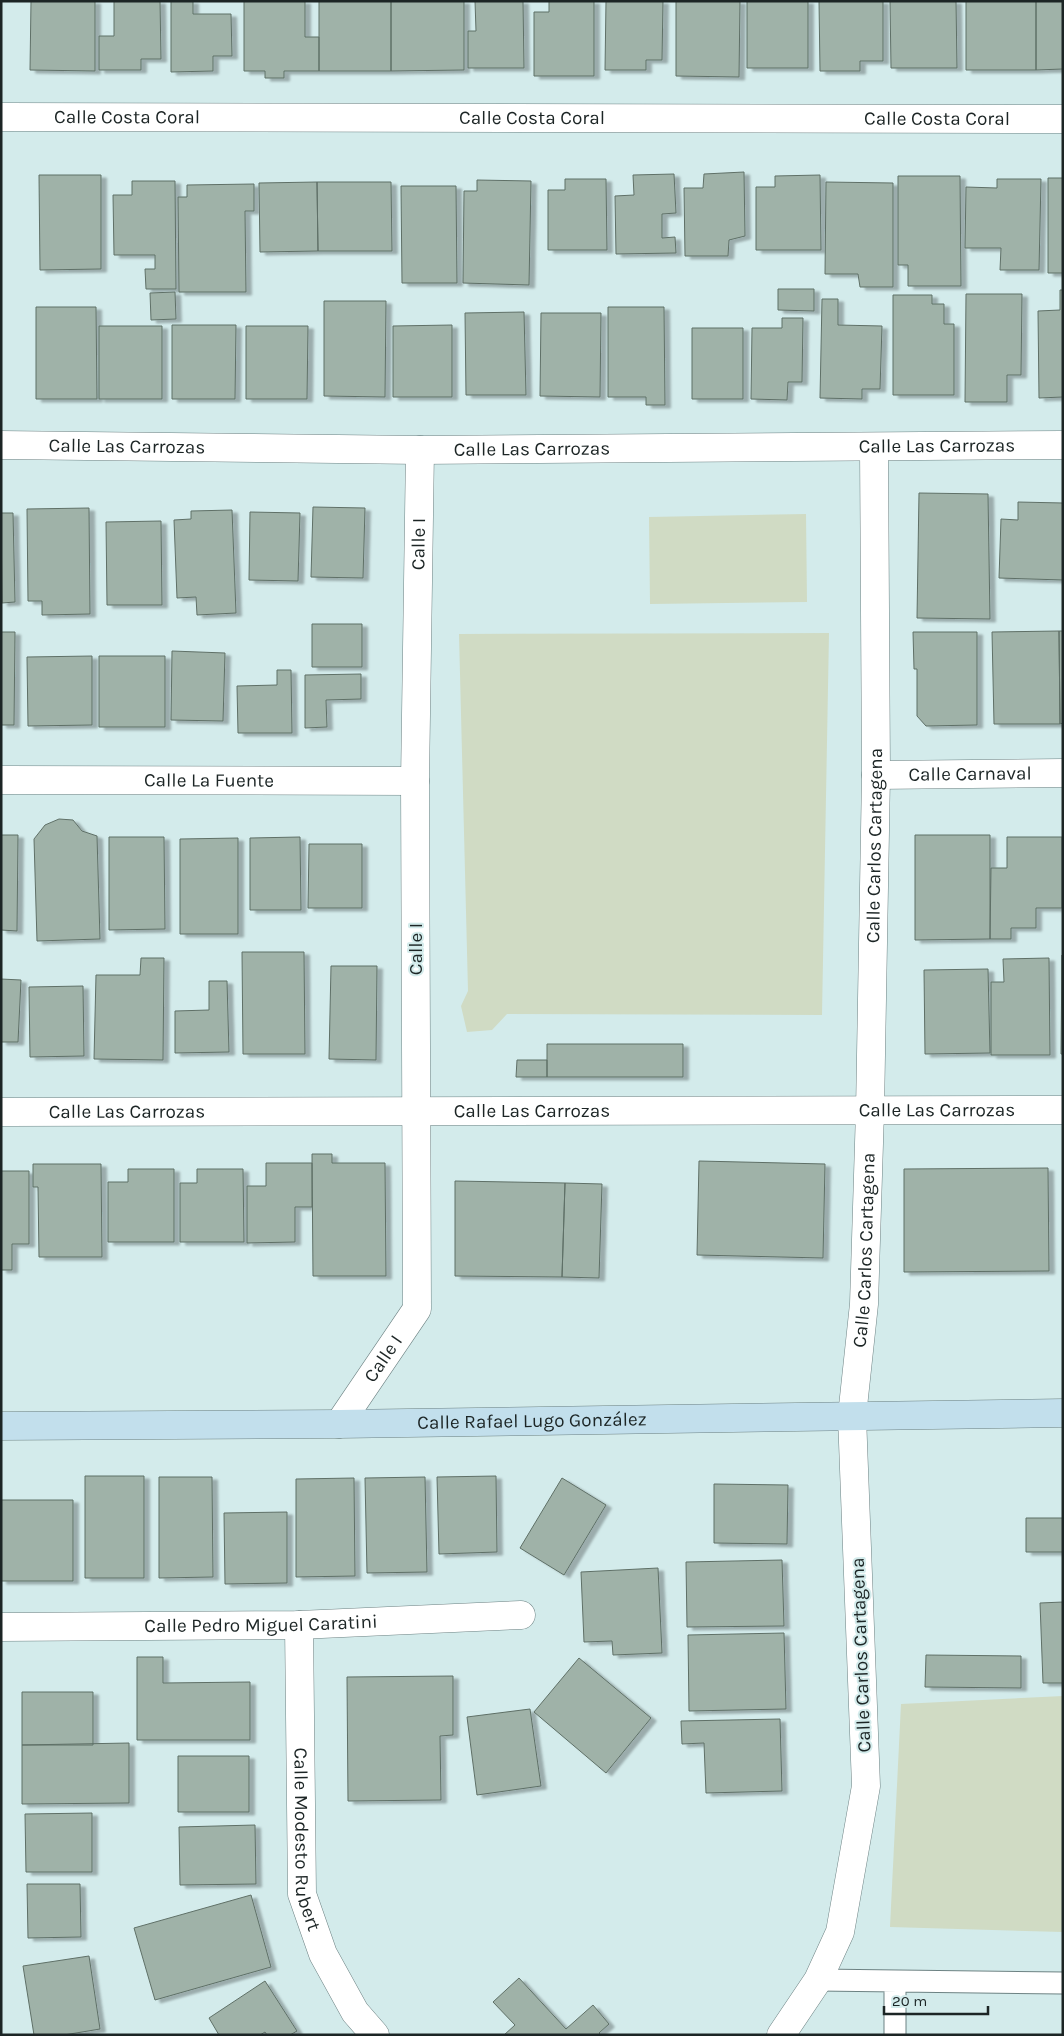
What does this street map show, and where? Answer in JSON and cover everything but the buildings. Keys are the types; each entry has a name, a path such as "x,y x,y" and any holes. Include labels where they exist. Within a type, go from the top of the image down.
{"street":[{"name":"Calle Costa Coral","path":"1,117 1063,119"},
{"name":"Calle Las Carrozas","path":"1,445 420,450 874,448 1063,445"},
{"name":"Calle Carlos Cartagena","path":"781,2035 818,1980 840,1932 866,1786 852,1416 864,1304 870,1111 876,775 874,448"},
{"name":"Calle I","path":"339,1424 417,1309 415,781 420,450"},
{"name":"Calle Carnaval","path":"876,775 1063,773"},
{"name":"Calle La Fuente","path":"1,780 415,781"},
{"name":"Calle Las Carrozas","path":"1,1112 1063,1110"},
{"name":"Calle Rafael Lugo González","path":"1,1426 339,1424 1063,1413"},
{"name":"Calle Pedro Miguel Caratini","path":"1,1627 299,1625 521,1615"},
{"name":"Calle Modesto Rubert","path":"299,1625 302,1894 323,1954 355,2012 375,2035"}],"lane":[{"path":"818,1980 1063,1983"},
{"path":"894,2035 895,1981"}],"green space":[{"path":"806,514 807,602 650,604 649,517"},
{"path":"829,633 822,1015 507,1014 492,1030 467,1032 461,1006 468,991 459,634"},
{"path":"1063,1696 1063,1932 890,1927 901,1704"}]}
